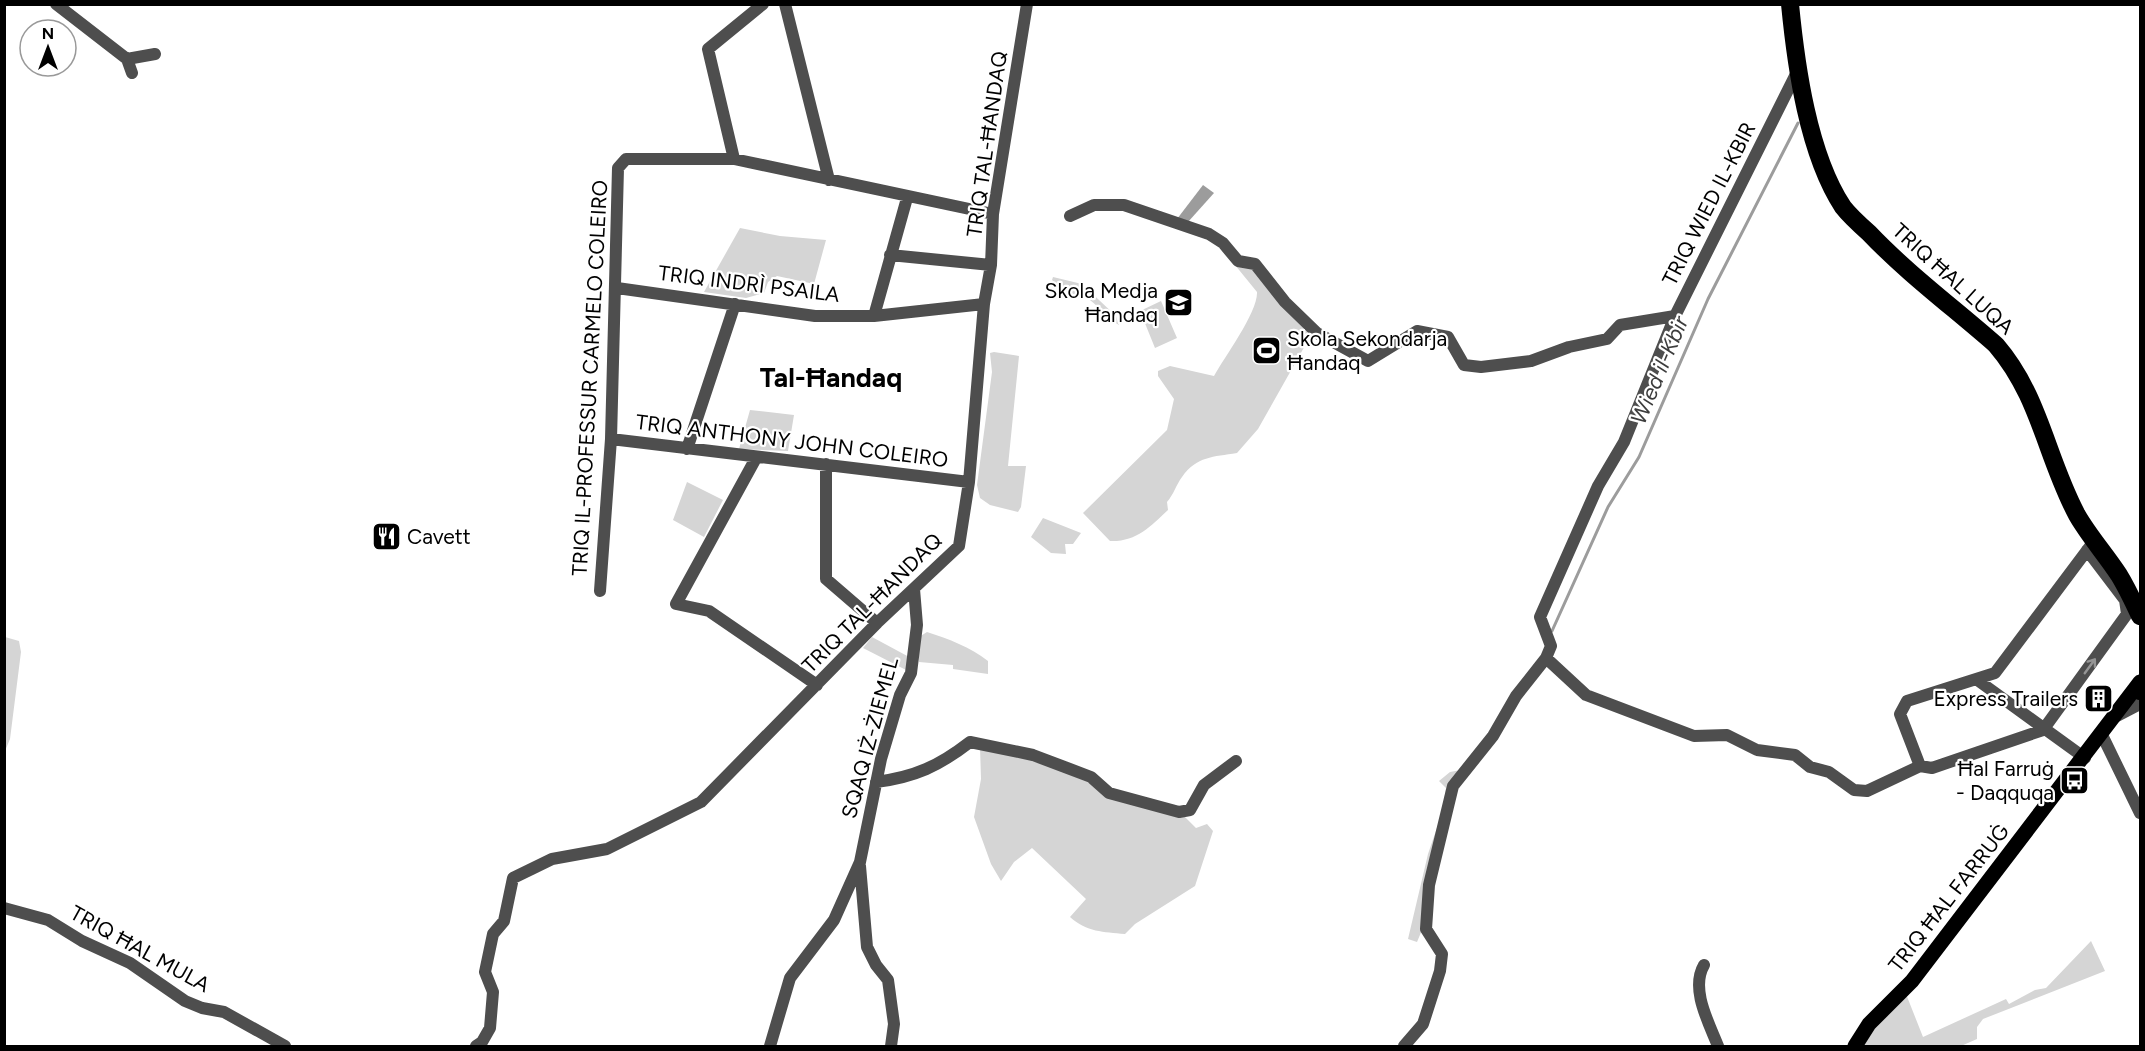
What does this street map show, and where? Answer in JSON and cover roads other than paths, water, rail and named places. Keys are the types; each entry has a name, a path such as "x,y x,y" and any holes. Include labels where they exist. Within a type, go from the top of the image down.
{"highway":[{"name":"TRIQ ĦAL LUQA","path":"1790,4 1797,72 1822,163 1844,208 1881,246 1983,333 2008,358 2029,393 2064,486 2091,545 2140,598"},
{"name":"TRIQ ĦAL LUQA","path":"2120,577 2134,615"}],"main road":[{"name":"TRIQ ĦAL FARRUĠ","path":"1855,1047 1869,1024 1912,981 2117,716 2140,692"}],"street":[{"path":"56,4 127,59 132,73"},
{"path":"763,4 708,49 734,159 907,198 993,214"},
{"path":"785,4 829,180"},
{"name":"TRIQ TAL-ĦANDAQ","path":"476,1047 483,1042 490,1028 493,992 485,972 493,934 504,921 513,878 552,859 607,849 701,801 877,623 959,546 969,482 984,304 991,265 993,214 1028,4"},
{"path":"127,59 155,54"},
{"name":"TRIQ WIED IL-KBIR","path":"1549,652 1540,617 1598,486 1624,442 1675,316 1797,72"},
{"name":"TRIQ IL-PROFESSUR CARMELO COLEIRO","path":"600,591 611,439 617,288 618,168 626,159 734,159"},
{"path":"874,316 907,198"},
{"path":"1070,216 1094,205 1124,205 1209,234 1223,243 1239,261 1255,264 1285,302 1317,333 1368,361 1417,332 1448,337 1464,365 1481,367 1531,361 1569,347 1607,339 1620,325 1675,316"},
{"path":"890,255 991,265"},
{"name":"TRIQ INDRÌ PSAILA","path":"617,288 814,316 874,316 984,304"},
{"path":"687,449 735,304"},
{"name":"TRIQ ANTHONY JOHN COLEIRO","path":"611,439 969,482"},
{"path":"756,458 676,604 709,610 817,685"},
{"path":"825,464 826,579 877,623"},
{"path":"1404,1047 1423,1024 1440,971 1442,954 1426,929 1429,885 1453,786 1493,736 1516,696 1549,652 1586,695 1694,736 1727,735 1757,750 1795,755 1810,766 1829,772 1854,790 1867,791 1920,766 1932,768 2043,730 2134,615 2091,545 1995,673 1906,701 1900,714 1920,766"},
{"name":"SQAQ IŻ-ŻIEMEL","path":"860,862 876,782 900,695 911,673 916,625 914,589"},
{"path":"1976,679 2043,730 2085,758"},
{"path":"2103,735 2140,813"},
{"path":"876,782 895,780 941,764 970,742 1033,755 1091,777 1109,793 1179,812 1190,810 1204,785 1236,761"},
{"path":"770,1047 790,978 834,920 860,862"},
{"path":"860,862 867,946 876,965 888,980 894,1024 891,1047"},
{"name":"TRIQ ĦAL MULA","path":"4,908 48,920 82,941 130,963 184,1000 202,1008 224,1012 285,1047"},
{"path":"1704,965 1698,975 1699,986 1704,1012 1718,1047"}],"waterway":[{"name":"Wied il-Kbir","path":"1552,631 1608,507 1639,457 1708,299 1798,123"}],"place":[{"name":"Skola Medja Ħandaq","path":"1179,303"},
{"name":"Skola Sekondarja Ħandaq","path":"1266,351"},
{"name":"Cavett","path":"386,537"},
{"name":"Express Trailers","path":"2099,699"},
{"name":"Ħal Farruġ - Daqquqa","path":"2075,781"}],"district":[{"name":"Tal-Ħandaq","path":"831,378"}]}
